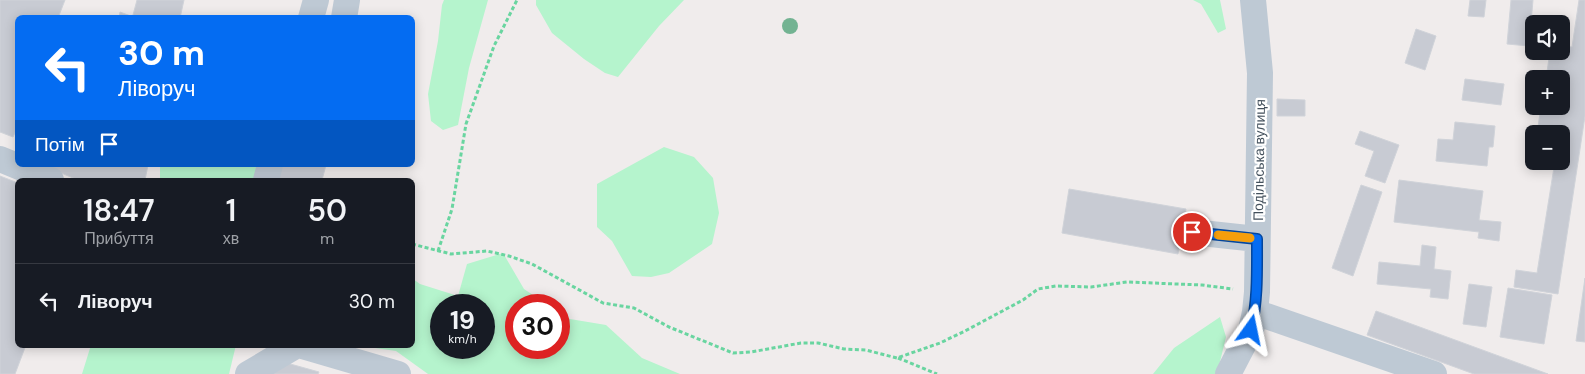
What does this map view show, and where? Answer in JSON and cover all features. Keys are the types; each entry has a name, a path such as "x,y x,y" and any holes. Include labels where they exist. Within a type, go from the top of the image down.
{"street":[{"path":"312,15 316,0"},
{"path":"344,15 347,0"},
{"name":"Подільська вулиця","path":"1228,374 1251,330 1256,302 1260,73 1253,0"},
{"path":"0,159 15,165"},
{"path":"19,167 46,178"},
{"path":"1192,232 1257,239"},
{"path":"1256,302 1434,374"},
{"path":"248,374 293,348"},
{"path":"308,348 398,374"}],"path":[{"path":"438,251 452,209 466,124 494,46 518,0"},
{"path":"415,245 451,254 487,252 509,256 532,264 603,303 634,308 669,327 733,353 751,352 801,343 818,343 844,349 866,350 897,358 937,374"},
{"path":"897,358 940,343 973,327 1023,300 1038,289 1056,286 1091,287 1127,282 1202,285 1256,302"}],"green space":[{"path":"444,0 488,0 469,68 458,125 443,130 431,121 428,94"},
{"path":"536,0 684,0 659,26 618,77 605,73 584,59 552,33 536,5"},
{"path":"1193,0 1220,0 1226,29 1218,33 1201,4"},
{"path":"664,147 694,157 713,178 719,213 712,244 669,273 651,277 632,276 612,241 597,227 597,184"},
{"path":"160,167 271,167 268,178 160,178"},
{"path":"503,253 524,289 532,294 505,294 505,359 570,359 570,319 606,325 642,358 680,374 428,374 396,351 375,348 415,348 415,280 420,284 452,294 430,294 430,359 495,359 495,294 459,294 467,264"},
{"path":"1220,317 1226,337 1217,374 1153,374 1174,348"},
{"path":"90,348 235,348 229,374 82,374"}],"building":[{"path":"0,0 65,0 59,15 15,15 15,133 13,137 0,132"},
{"path":"137,0 184,0 181,15 133,15"},
{"path":"1470,0 1486,0 1484,17 1468,16"},
{"path":"1511,0 1533,0 1532,15 1525,15 1525,46 1507,44"},
{"path":"1579,0 1585,0 1585,116 1558,294 1514,287 1516,270 1537,273 1554,170 1570,170 1570,125 1538,125 1540,115 1570,115 1570,70 1547,70 1549,60 1570,60 1570,47 1572,47"},
{"path":"1416,29 1436,36 1425,70 1405,63"},
{"path":"1465,79 1504,84 1501,105 1462,100"},
{"path":"1277,99 1305,100 1305,116 1277,116"},
{"path":"1455,122 1495,126 1493,147 1489,147 1487,166 1436,161 1438,139 1453,140"},
{"path":"1360,131 1399,145 1385,183 1365,176 1374,151 1355,144"},
{"path":"47,167 148,167 145,178 73,178"},
{"path":"279,167 325,167 323,178 276,178"},
{"path":"0,176 15,182 15,348 25,348 15,374 0,374"},
{"path":"1399,180 1483,191 1479,220 1501,222 1499,241 1478,238 1479,232 1394,222"},
{"path":"1361,185 1382,192 1353,276 1332,268"},
{"path":"1069,189 1186,209 1178,254 1062,233"},
{"path":"1422,245 1436,247 1434,269 1451,271 1448,299 1430,297 1431,289 1377,284 1379,262 1420,266"},
{"path":"1585,278 1585,342 1576,341"},
{"path":"1469,284 1492,287 1486,327 1463,324"},
{"path":"1508,288 1552,295 1544,344 1500,337"},
{"path":"1376,311 1548,374 1474,374 1367,335"},
{"path":"276,360 319,372 318,374 272,374"}],"slow traffic":[{"path":"1218,235 1250,238"}],"route":[{"path":"1192,232 1257,239 1258,292 1251,330"}]}
